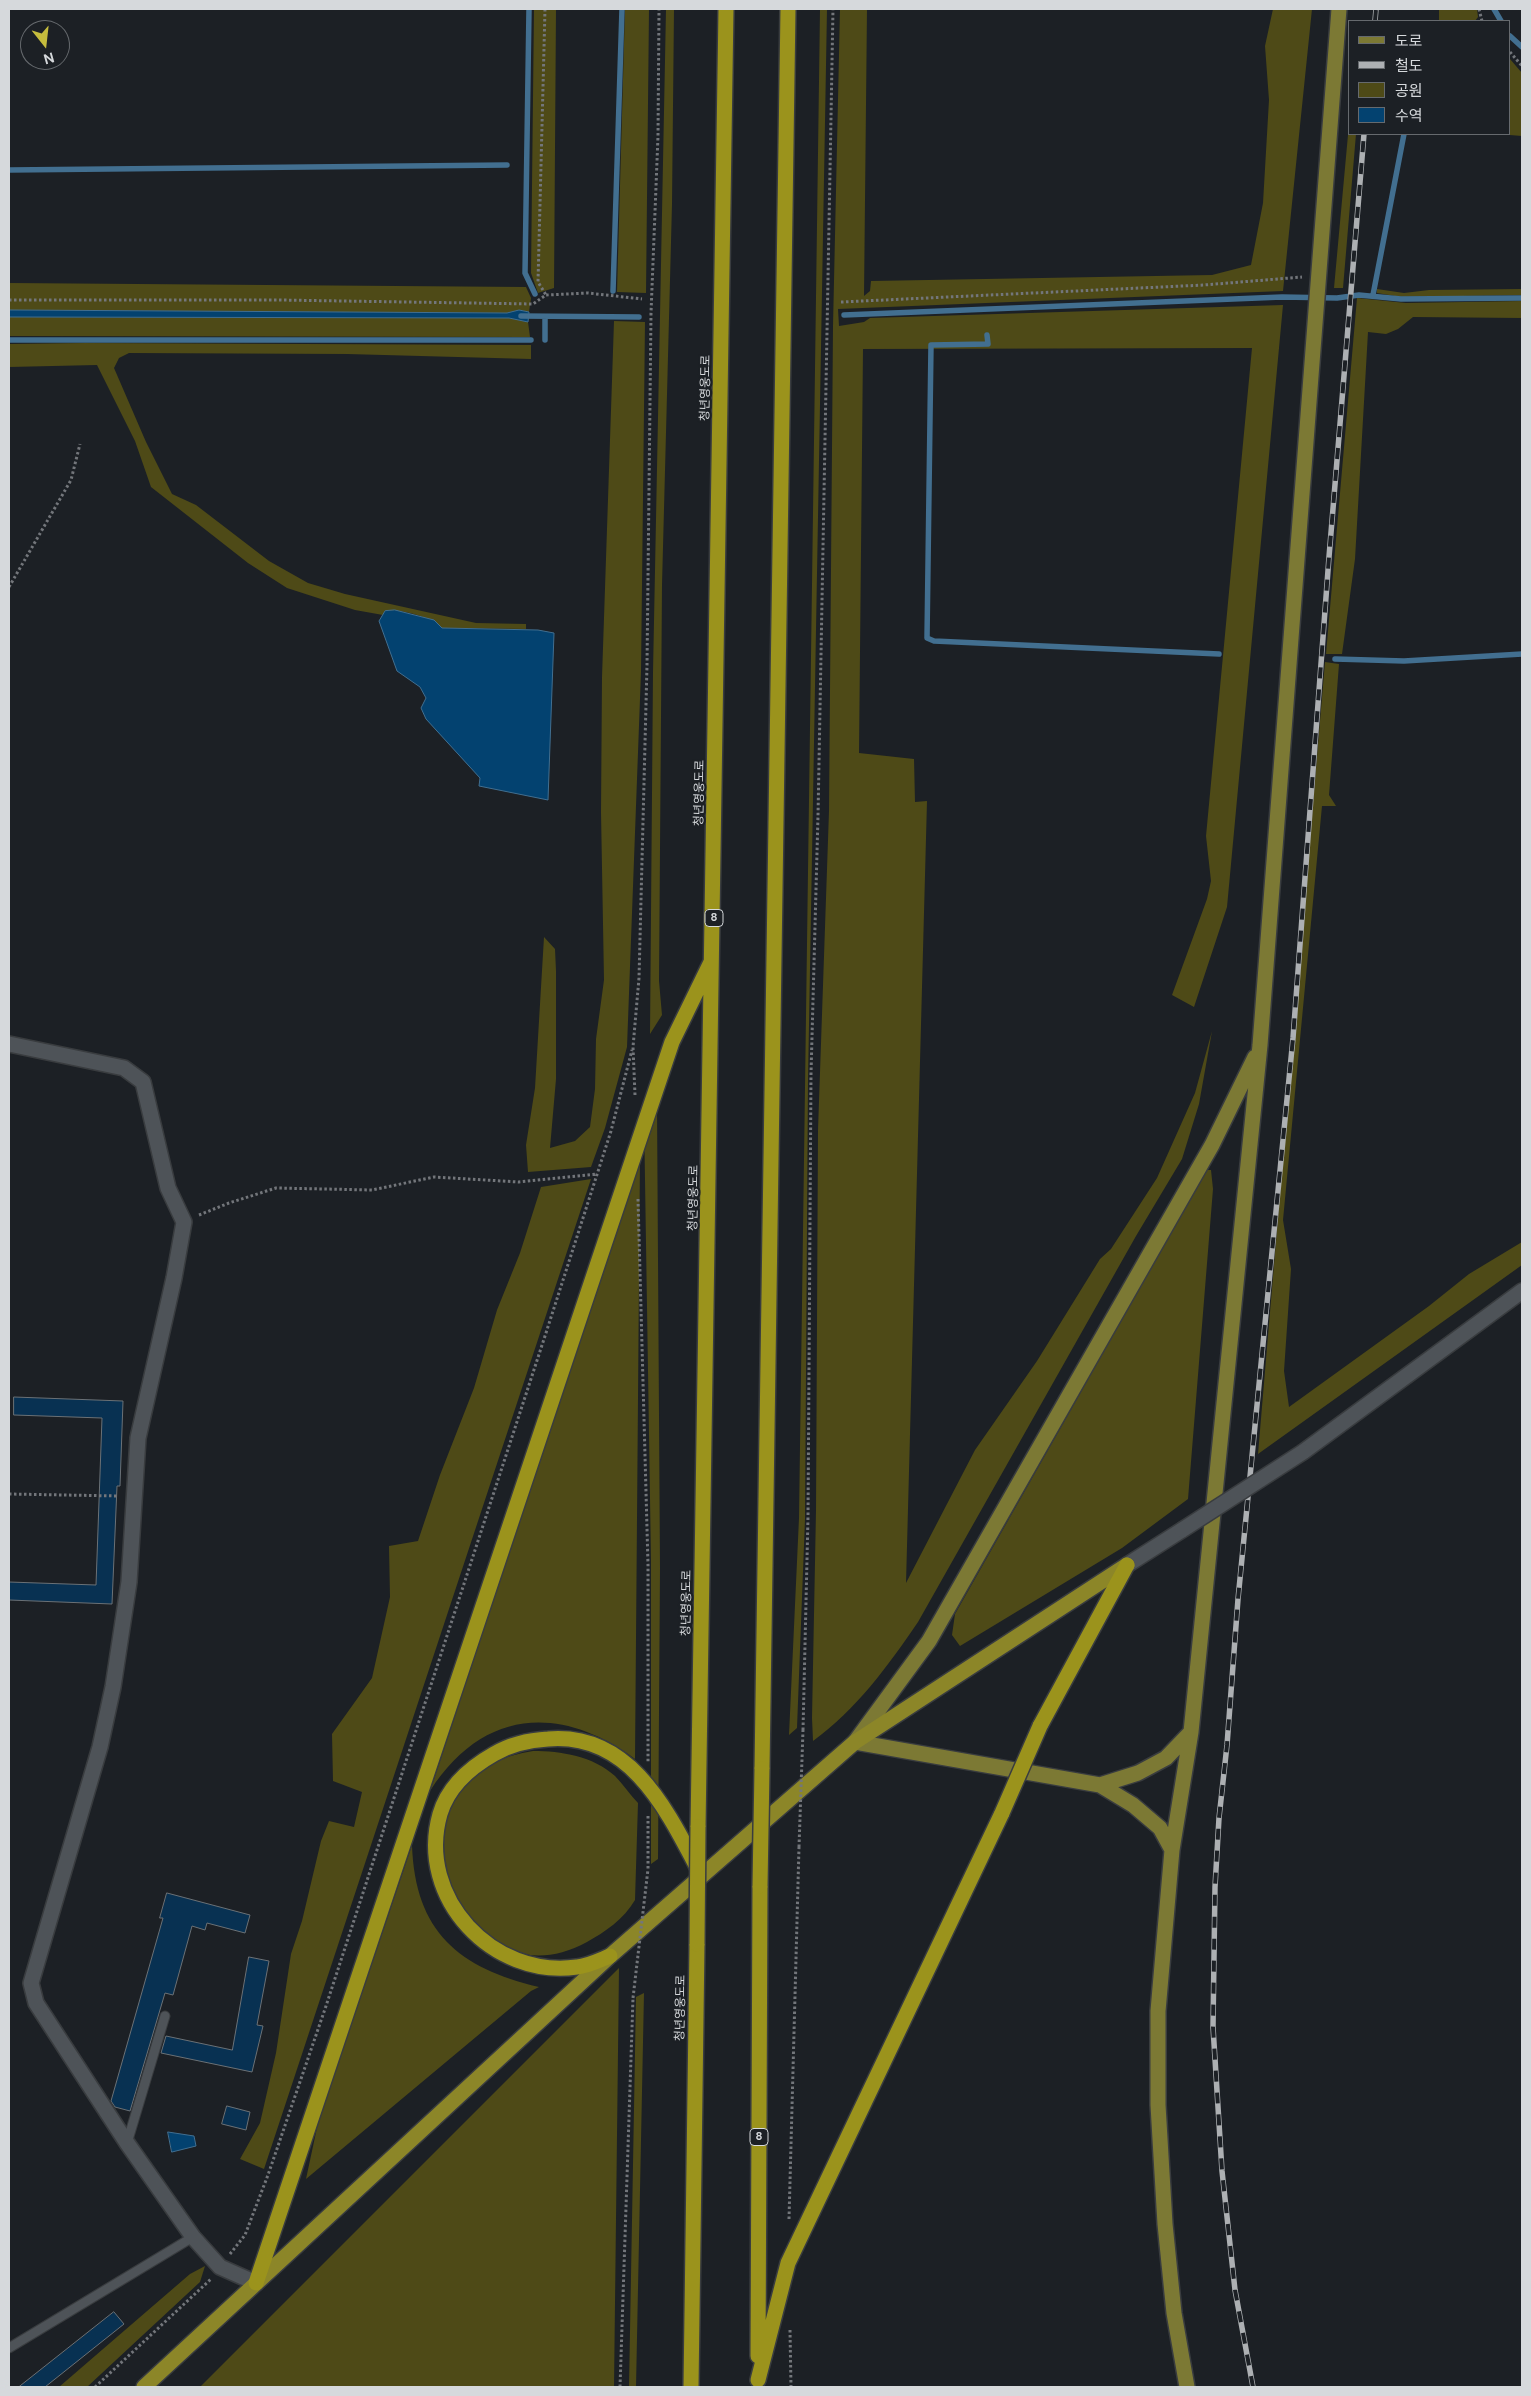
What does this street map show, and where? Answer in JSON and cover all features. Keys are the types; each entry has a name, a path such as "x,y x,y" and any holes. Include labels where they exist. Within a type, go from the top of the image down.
{"highway":[{"name":"청년영웅도로","path":"691,2387 726,9"},
{"name":"8","path":"758,2384 760,1886 788,9"},
{"path":"256,2283 668,1051 713,958"},
{"path":"144,2387 610,1956 855,1742 1127,1565"},
{"path":"758,2384 788,2263 1002,1813 1040,1726 1127,1565"},
{"path":"610,1956 578,1968 548,1968 514,1959 489,1946 472,1933 455,1913 443,1889 436,1841 440,1814 452,1789 475,1764 504,1748 533,1740 564,1737 596,1744 626,1762 648,1784 669,1814 698,1869"}],"main road":[{"path":"1187,2387 1174,2312 1165,2224 1158,2105 1158,2010 1172,1850 1191,1732 1260,1046 1314,314 1339,9"},
{"path":"1172,1850 1160,1828 1134,1804 1100,1785 855,1742 929,1641 1212,1145 1260,1046"},
{"path":"1100,1785 1138,1773 1166,1758 1191,1732"}],"street":[{"path":"9,1044 124,1068 143,1082 168,1188 184,1222 174,1278 138,1438 129,1582 113,1686 100,1747 30,1983 36,2003 127,2143 193,2237 220,2267 256,2283"},
{"path":"1127,1565 1303,1452 1522,1291"}],"lane":[{"path":"127,2143 165,2016"},
{"path":"9,2348 193,2237"}],"path":[{"path":"545,9 538,282 546,295"},
{"path":"635,1096 633,1047 638,978 647,665 651,313 658,136 659,9"},
{"path":"789,2221 808,1517 811,1074 819,806 833,9"},
{"path":"1511,53 1522,66"},
{"path":"842,302 1204,284 1317,282"},
{"path":"9,300 270,300 533,304 546,295 588,293 642,299"},
{"path":"9,587 70,480 80,444"},
{"path":"95,2387 205,2287 245,2235 278,2147 332,1987 597,1174 633,1047"},
{"path":"184,1222 229,1202 276,1188 372,1190 434,1177 518,1182 597,1174"},
{"path":"638,1196 648,1565 648,1784"},
{"path":"9,1494 134,1497"},
{"path":"620,2387 633,1998 648,1869 648,1813"},
{"path":"789,2320 791,2387"}],"green space":[{"path":"534,9 556,9 554,288 538,293 531,273"},
{"path":"625,9 649,9 646,293 617,292"},
{"path":"666,9 674,9 672,204 662,585 659,981 662,1015 650,1034 653,672"},
{"path":"820,9 827,9 808,1081 805,1519 797,1728 789,1735 799,1518"},
{"path":"840,9 867,9 864,296 870,291 871,281 1212,275 1251,265 1263,203 1269,100 1265,46 1273,9 1312,9 1283,291 838,309 839,326 864,322 870,318 1283,305 1227,907 1194,1007 1172,995 1207,899 1211,881 1206,836 1252,348 863,349 859,753 914,759 915,802 927,801 906,1583 975,1450 1037,1361 1100,1259 1111,1249 1157,1178 1195,1093 1212,1031 1199,1104 1182,1159 1136,1236 918,1622 883,1671 857,1701 829,1729 813,1741 818,1130 829,811 833,326"},
{"path":"1439,9 1477,9 1478,17 1476,20 1439,20"},
{"path":"1511,60 1522,73 1522,136 1510,135"},
{"path":"1348,135 1356,135 1343,288 1334,288"},
{"path":"9,283 526,287 531,298 529,312 519,310 507,313 9,310"},
{"path":"1377,289 1404,293 1429,290 1522,289 1522,295 1401,297 1377,293"},
{"path":"1357,298 1406,303 1522,301 1522,318 1413,317 1398,329 1386,334 1368,332 1355,559 1342,654 1326,654"},
{"path":"9,317 509,318 528,322 530,337 9,336"},
{"path":"614,321 645,322 641,672 627,1047 605,1128 591,1167 528,1172 526,1145 535,1088 544,937 555,949 556,971 556,1079 550,1148 575,1141 590,1127 595,1089 596,1039 604,980 601,812 602,677"},
{"path":"9,344 531,345 531,359 347,354 129,353 119,358 114,368 146,442 172,494 196,505 269,561 308,583 345,594 476,623 526,624 526,629 442,628 430,620 408,612 385,611 383,615 355,610 287,588 248,563 151,487 135,441 97,365 9,367"},
{"path":"1325,662 1339,664 1329,795 1336,806 1322,806 1283,1220 1291,1269 1284,1371 1289,1407 1429,1306 1469,1274 1522,1242 1522,1265 1258,1454"},
{"path":"657,1104 660,1568 658,1859 651,1864 651,1562 644,1116"},
{"path":"640,1158 635,1759 607,1741 578,1729 550,1723 524,1724 498,1731 473,1744 451,1764 430,1791"},
{"path":"1206,1170 1211,1170 1213,1189 1188,1499 1122,1548 960,1646 952,1635 955,1614 1078,1397 1195,1184"},
{"path":"591,1179 264,2169 240,2159 260,2123 276,2053 291,1954 302,1921 321,1841 329,1821 354,1827 362,1792 333,1781 332,1734 372,1678 390,1597 389,1546 418,1541 440,1475 474,1388 497,1310 520,1253 541,1187"},
{"path":"533,1751 555,1752 587,1759 615,1776 638,1803 635,1900 631,1907 620,1919 601,1934 567,1951 549,1955 531,1955 514,1952 483,1934 457,1904 445,1885 443,1873 444,1830 456,1795 466,1781 494,1762 512,1755"},
{"path":"412,1845 415,1875 422,1901 432,1923 447,1942 464,1957 486,1969 539,1987 531,1991 306,2179 318,2123"},
{"path":"619,1968 614,2387 200,2387"},
{"path":"644,1993 636,2387 629,2387 636,1997"},
{"path":"205,2266 200,2282 87,2387 59,2387 190,2274"}],"water":[{"path":"9,310 507,313 519,310 529,312 528,322 509,318 9,317"},
{"path":"395,610 434,620 442,628 538,630 554,633 548,800 479,786 480,778 426,719 421,708 426,698 420,687 397,671 379,621 385,611"},
{"path":"168,2132 194,2136 196,2146 172,2152"}],"building":[{"path":"14,1397 123,1401 120,1486 117,1486 112,1604 9,1600 9,1582 96,1585 102,1418 14,1415"},
{"path":"167,1893 250,1915 245,1933 207,1923 205,1930 192,1926 173,1995 165,1993 130,2111 115,2107 111,2101 163,1918 160,1918"},
{"path":"249,1957 269,1961 257,2025 263,2026 252,2072 161,2053 166,2036 232,2050"},
{"path":"227,2106 250,2112 246,2130 222,2124"},
{"path":"114,2312 124,2324 45,2387 19,2387"}],"waterway":[{"path":"529,9 525,273 535,294"},
{"path":"613,291 622,9"},
{"path":"1494,9 1500,20"},
{"path":"1511,37 1522,47"},
{"path":"1373,295 1404,135"},
{"path":"9,170 507,165"},
{"path":"844,315 1282,297 1337,298 1359,295 1401,299 1522,298"},
{"path":"521,316 639,317"},
{"path":"545,317 545,340"},
{"path":"987,335 988,344 931,345 927,638 934,641 1219,654"},
{"path":"9,340 531,340"},
{"path":"1335,659 1404,661 1522,654"}],"railway":[{"path":"1375,20 1376,9"},
{"path":"1253,2387 1235,2290 1222,2171 1213,2027 1215,1887 1219,1818 1227,1745 1238,1599 1293,1038 1329,557 1364,135"}]}
